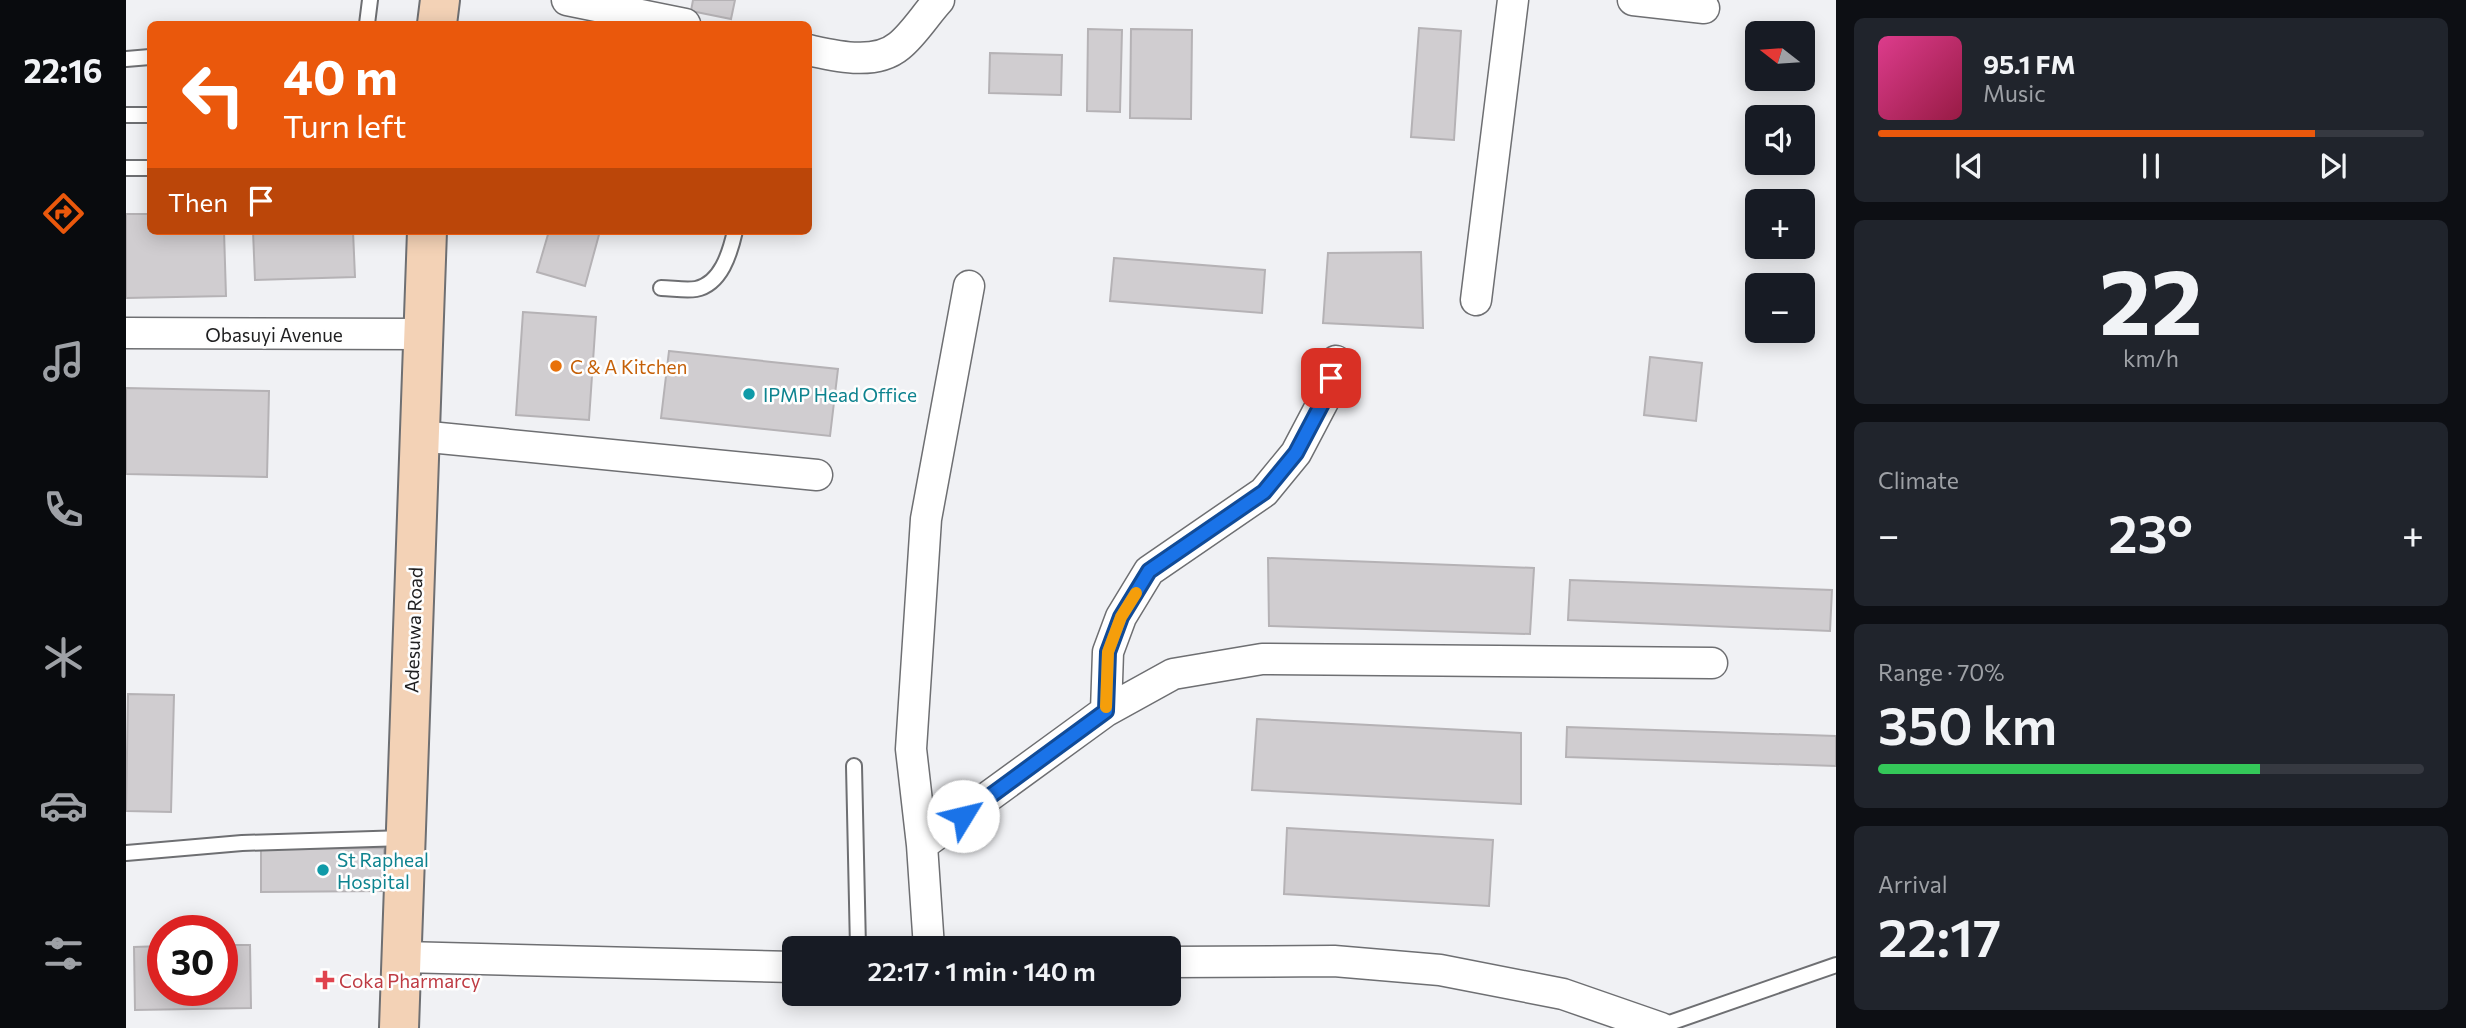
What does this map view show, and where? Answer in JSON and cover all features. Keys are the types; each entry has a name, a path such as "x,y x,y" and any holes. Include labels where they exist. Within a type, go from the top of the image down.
{"street":[{"path":"437,21 440,0"},
{"path":"567,0 670,21"},
{"path":"812,51 846,58 876,55 898,47 939,0"},
{"path":"1476,300 1513,0"},
{"path":"1633,0 1704,8"},
{"name":"Adesuwa Road","path":"399,1028 427,235"},
{"path":"928,936 922,845 911,748 926,519 969,286"},
{"name":"Obasuyi Avenue","path":"126,333 422,334"},
{"path":"1106,711 1108,652 1121,617 1149,571 1264,492 1296,453 1326,396 1336,361"},
{"path":"419,436 817,475"},
{"path":"922,845 1106,711 1173,674 1262,659 1712,663"},
{"path":"403,957 782,967"},
{"path":"1181,962 1334,961 1440,970 1563,994 1660,1027"}],"lane":[{"path":"367,21 370,0"},
{"path":"126,59 147,57"},
{"path":"126,115 147,115"},
{"path":"126,168 147,167"},
{"path":"661,288 695,289 711,283 732,248 734,235"},
{"path":"854,766 858,936"},
{"path":"126,853 242,843 407,838"},
{"path":"1660,1027 1836,965"}],"building":[{"path":"693,0 735,0 731,19 691,11"},
{"path":"1419,28 1461,31 1454,140 1411,137"},
{"path":"1088,29 1122,30 1120,112 1087,111"},
{"path":"1131,29 1192,30 1191,119 1130,118"},
{"path":"990,53 1062,55 1061,95 989,93"},
{"path":"126,214 147,214 147,235 224,235 226,296 126,298"},
{"path":"253,235 353,235 355,277 255,280"},
{"path":"548,235 599,235 585,286 537,272"},
{"path":"1421,252 1423,328 1323,323 1328,253"},
{"path":"1114,258 1265,270 1262,313 1110,301"},
{"name":"C & A Kitchen","path":"523,312 596,317 589,420 516,415"},
{"name":"IPMP Head Office","path":"669,351 838,369 830,436 661,418"},
{"path":"1650,357 1702,363 1696,421 1644,415"},
{"path":"126,388 269,391 267,477 126,474"},
{"path":"1268,558 1534,568 1530,634 1269,626"},
{"path":"1570,580 1832,590 1830,631 1568,620"},
{"path":"128,694 174,695 171,812 126,811"},
{"path":"1257,719 1521,733 1521,804 1252,790"},
{"path":"1567,727 1836,736 1836,766 1566,757"},
{"path":"1287,828 1493,840 1489,906 1284,894"},
{"name":"St Rapheal Hospital","path":"384,848 384,891 261,892 261,849"},
{"path":"238,945 250,945 251,1008 135,1010 134,947 147,947 147,1006 238,1006"}],"slow traffic":[{"path":"1106,707 1108,652 1121,617 1136,593"}],"place":[{"name":"C & A Kitchen","path":"556,366"},
{"name":"IPMP Head Office","path":"749,394"},
{"name":"St Rapheal Hospital","path":"323,870"},
{"name":"Coka Pharmarcy","path":"325,980"}],"route":[{"path":"963,816 1106,711 1108,652 1121,617 1149,571 1264,492 1296,453 1326,396 1331,378"}]}
